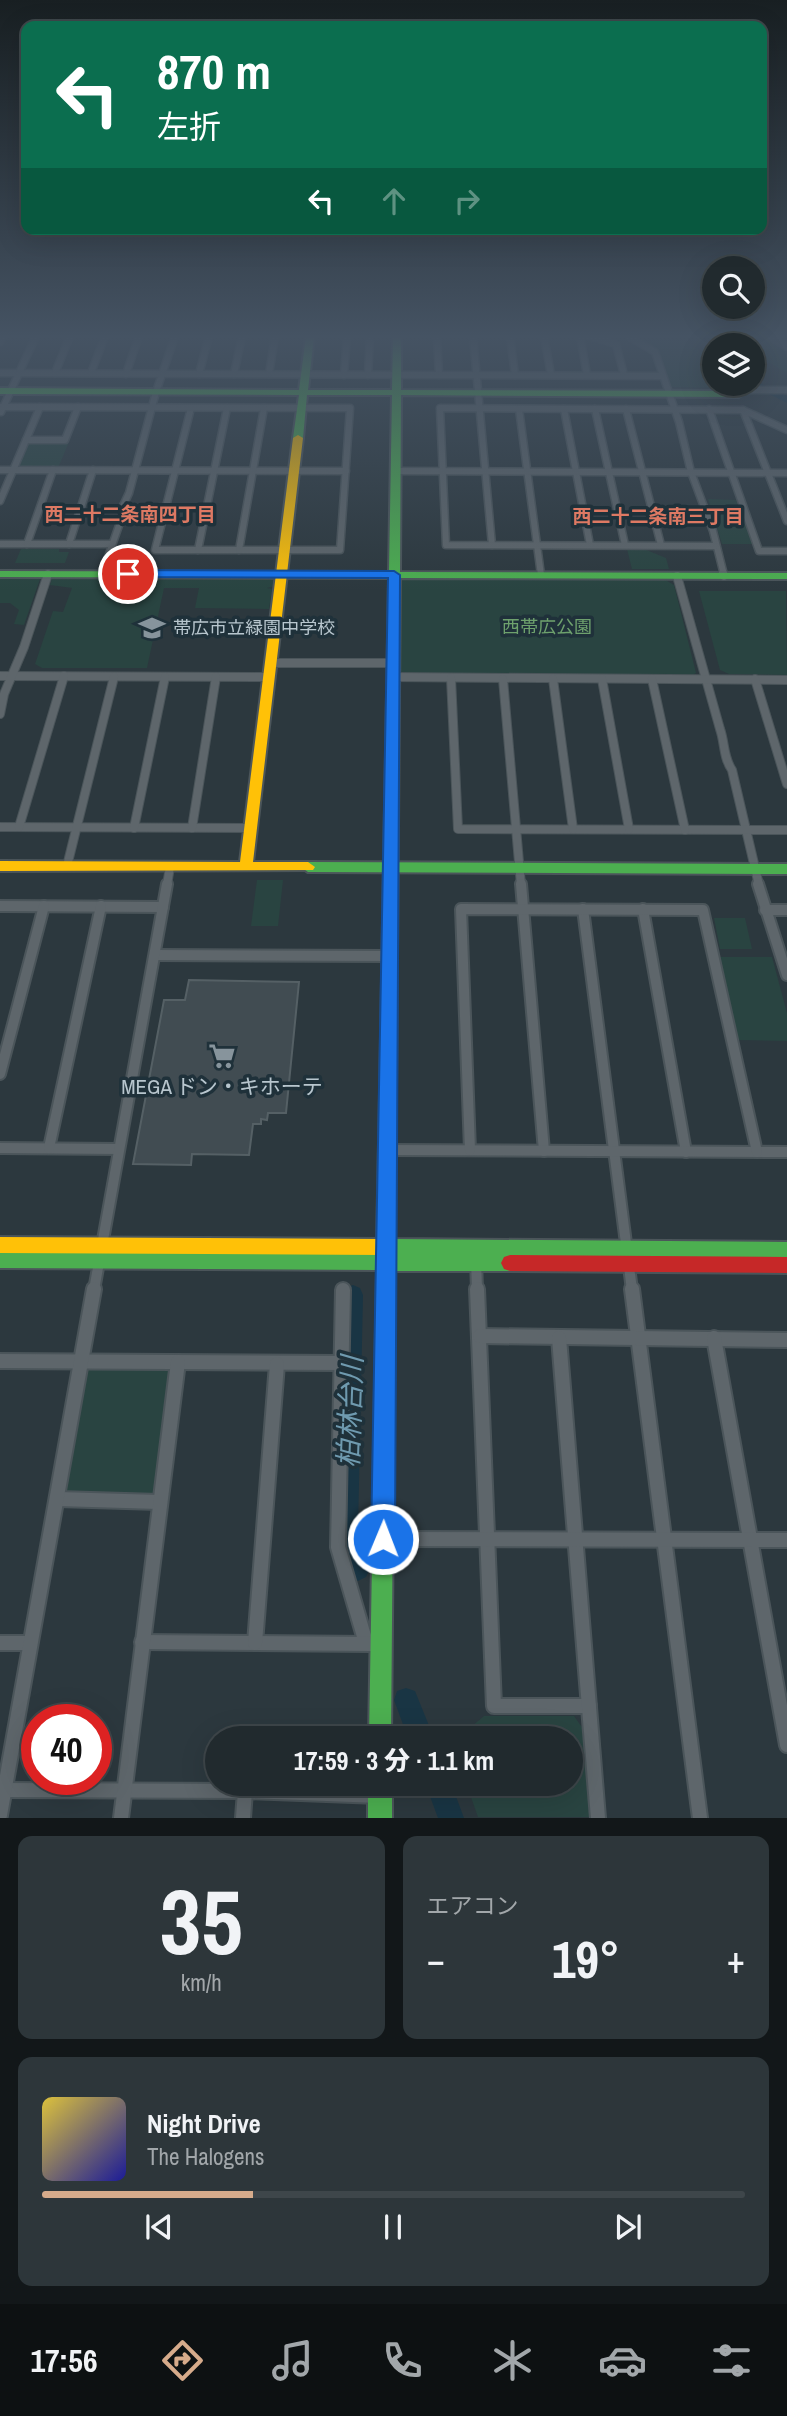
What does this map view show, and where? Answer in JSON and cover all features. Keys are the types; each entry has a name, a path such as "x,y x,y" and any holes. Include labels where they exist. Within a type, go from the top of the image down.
{"street":[{"path":"0,501 34,421"},
{"path":"26,440 65,440 73,421"},
{"path":"102,574 129,493 133,471 141,454 149,421"},
{"path":"188,421 155,550 340,550 349,421"},
{"path":"198,550 224,421"},
{"path":"239,550 262,421"},
{"path":"246,867 300,421"},
{"path":"379,1726 374,1644 383,1539 396,421"},
{"path":"441,421 446,545 716,546"},
{"path":"481,421 492,545"},
{"path":"521,421 541,575"},
{"path":"566,421 590,545"},
{"path":"598,421 625,545"},
{"path":"629,421 661,545"},
{"path":"678,421 691,472 700,489 724,576"},
{"path":"713,421 759,551 787,551"},
{"path":"747,421 787,521"},
{"path":"764,421 787,433"},
{"path":"0,470 346,471"},
{"path":"27,544 53,470"},
{"path":"69,544 93,470"},
{"path":"395,471 787,473"},
{"path":"0,544 112,544"},
{"path":"0,573 787,576"},
{"path":"0,714 10,676 24,648 48,574"},
{"path":"677,576 704,679 721,730 726,761 732,770 740,797 745,830 765,910 775,942 781,950 787,975"},
{"path":"0,676 216,677 270,670 393,670 451,678 787,680"},
{"path":"19,827 64,676"},
{"path":"67,866 114,677"},
{"path":"134,828 165,677"},
{"path":"191,828 216,677"},
{"path":"451,678 458,829 787,830"},
{"path":"503,679 544,1151"},
{"path":"553,679 573,829"},
{"path":"602,679 629,829"},
{"path":"652,679 685,831"},
{"path":"755,680 787,784"},
{"path":"0,827 251,828"},
{"path":"0,866 787,869"},
{"path":"0,1815 2,1790 83,1362 170,867"},
{"path":"0,906 163,907"},
{"path":"0,1074 44,906"},
{"path":"49,1148 101,906"},
{"path":"470,1150 461,909 523,908 703,910 757,1152"},
{"path":"583,909 616,1151 662,1540 700,1818"},
{"path":"643,909 686,1152"},
{"path":"765,910 787,910"},
{"path":"155,954 389,956"},
{"path":"0,1148 119,1149"},
{"path":"387,1150 787,1152"},
{"path":"0,1245 476,1248 787,1265"},
{"path":"476,1248 494,1706 589,1706"},
{"path":"0,1260 477,1264 787,1250"},
{"path":"343,1290 338,1547 374,1644"},
{"path":"480,1336 787,1340"},
{"path":"559,1338 598,1818"},
{"path":"714,1338 787,1745"},
{"path":"0,1361 340,1363"},
{"path":"121,1818 178,1362"},
{"path":"255,1643 278,1364"},
{"path":"58,1499 159,1502"},
{"path":"383,1539 787,1541"},
{"path":"142,1642 374,1644"},
{"path":"0,1643 30,1643"},
{"path":"2,1790 205,1791"},
{"path":"243,1818 245,1796"},
{"path":"380,1796 380,1818"}],"green space":[{"path":"69,442 58,468 19,467 28,444"},
{"path":"708,499 737,500 753,544 722,544"},
{"path":"21,549 59,549 59,552 69,552 65,563 15,563"},
{"path":"627,549 644,549 666,558 669,569 632,569"},
{"path":"62,576 270,576 275,580 275,586 267,588 272,589 269,609 195,608 199,588 164,588 147,668 42,668 35,664 53,611 63,612 72,588 50,585 52,579"},
{"path":"0,577 40,579 24,625 14,624 19,610 10,603 0,603"},
{"name":"西帯広公園","path":"405,578 664,579 674,585 696,673 691,676 408,674 399,671 399,582"},
{"path":"699,591 786,591 787,675 729,674 720,670"},
{"path":"257,880 283,880 278,926 251,926"},
{"path":"714,918 745,918 752,949 720,949"},
{"path":"718,957 772,957 787,1013 787,1041 737,1040"},
{"path":"90,1366 174,1368 154,1497 72,1495 63,1491 85,1370"},
{"path":"484,1716 574,1716 581,1726 472,1726"},
{"path":"583,1729 591,1817 478,1817 471,1796 583,1796"}],"building":[{"name":"MEGA ドン・キホーテ","path":"189,980 299,982 286,1113 268,1113 267,1120 261,1119 261,1124 253,1124 249,1155 192,1154 191,1165 133,1164 164,1000 185,1000"}],"waterway":[{"name":"柏林台川","path":"353,1295 347,1529 358,1569"},
{"name":"柏林台川","path":"406,1700 416,1726"},
{"name":"柏林台川","path":"443,1796 451,1818"}],"traffic: fast":[{"path":"298,438 300,421"},
{"path":"393,695 396,421"},
{"path":"0,574 787,576"},
{"path":"308,867 787,869"},
{"path":"380,1726 388,1093"},
{"path":"383,1247 787,1250"},
{"path":"0,1260 510,1263"},
{"path":"380,1796 380,1818"}],"traffic: slow":[{"path":"246,867 298,438"},
{"path":"388,1093 393,695"},
{"path":"0,866 308,867"},
{"path":"0,1245 383,1247"}],"traffic: jam":[{"path":"510,1263 787,1265"}],"place":[{"name":"帯広市立緑園中学校","path":"152,628"},
{"name":"MEGA ドン・キホーテ","path":"222,1056"}],"district":[{"name":"西二十二条南四丁目","path":"130,514"},
{"name":"西二十二条南三丁目","path":"658,516"}],"route":[{"path":"128,574 394,575 383,1539"}]}
